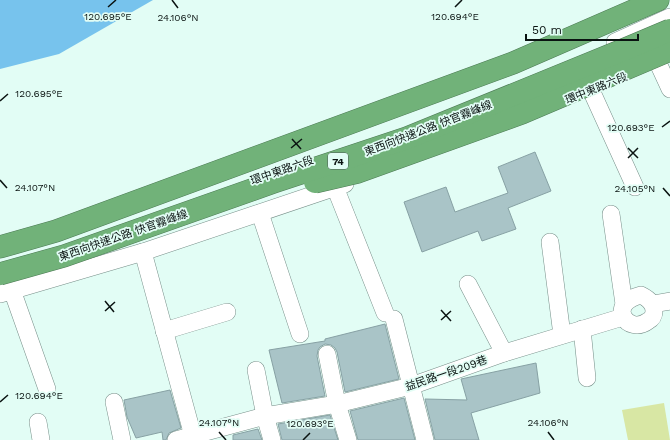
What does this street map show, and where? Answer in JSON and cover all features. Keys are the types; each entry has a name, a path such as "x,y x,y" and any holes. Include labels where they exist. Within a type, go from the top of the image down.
{"highway":[{"path":"0,247 56,231 513,63 658,0"},
{"name":"東西向快速公路 快官霧峰線","path":"4,286 64,256 274,182 407,138 670,30"},
{"path":"274,182 312,182 358,172 522,113 666,57"}],"street":[{"name":"環中東路六段","path":"0,263 61,245 404,129 616,42 670,17"},
{"name":"環中東路六段","path":"4,286 143,252 260,213 501,128 666,57"},
{"path":"666,57 670,89"},
{"path":"591,90 635,187"},
{"path":"486,95 501,128"},
{"path":"335,187 390,316 425,440"},
{"path":"260,213 300,334"},
{"path":"611,214 624,310 628,322 641,325 653,317 654,311 653,304 641,295 629,299 624,310"},
{"path":"550,242 562,335"},
{"path":"143,252 193,436"},
{"path":"468,284 504,353"},
{"path":"4,286 47,389"},
{"path":"653,304 670,301"},
{"name":"益民路一段209巷","path":"176,440 265,416 337,404 411,386 504,353 582,329 624,310"},
{"path":"164,332 227,312"},
{"path":"582,329 587,378"},
{"path":"327,354 337,404 348,440"},
{"path":"256,370 265,416 272,440"},
{"path":"114,402 122,440"},
{"path":"38,422 41,440"}],"green space":[{"path":"664,403 670,440 628,440 622,410"}],"water":[{"path":"0,0 153,0 59,54 0,69"}],"building":[{"path":"535,152 551,191 508,208 516,229 482,241 478,231 422,252 404,202 446,187 455,212 508,193 498,167"},
{"path":"385,324 399,379 345,392 337,352 331,345 325,344 318,350 317,356 325,396 282,403 269,350 325,341 325,339"},
{"path":"536,363 540,393 471,413 479,440 435,440 425,399 467,400 461,379"},
{"path":"170,390 181,428 169,433 166,440 163,440 162,432 136,438 127,417 124,400"},
{"path":"404,398 415,440 358,440 350,411"},
{"path":"330,415 338,440 282,440 278,424"},
{"path":"258,429 262,440 233,440 233,435"}]}
